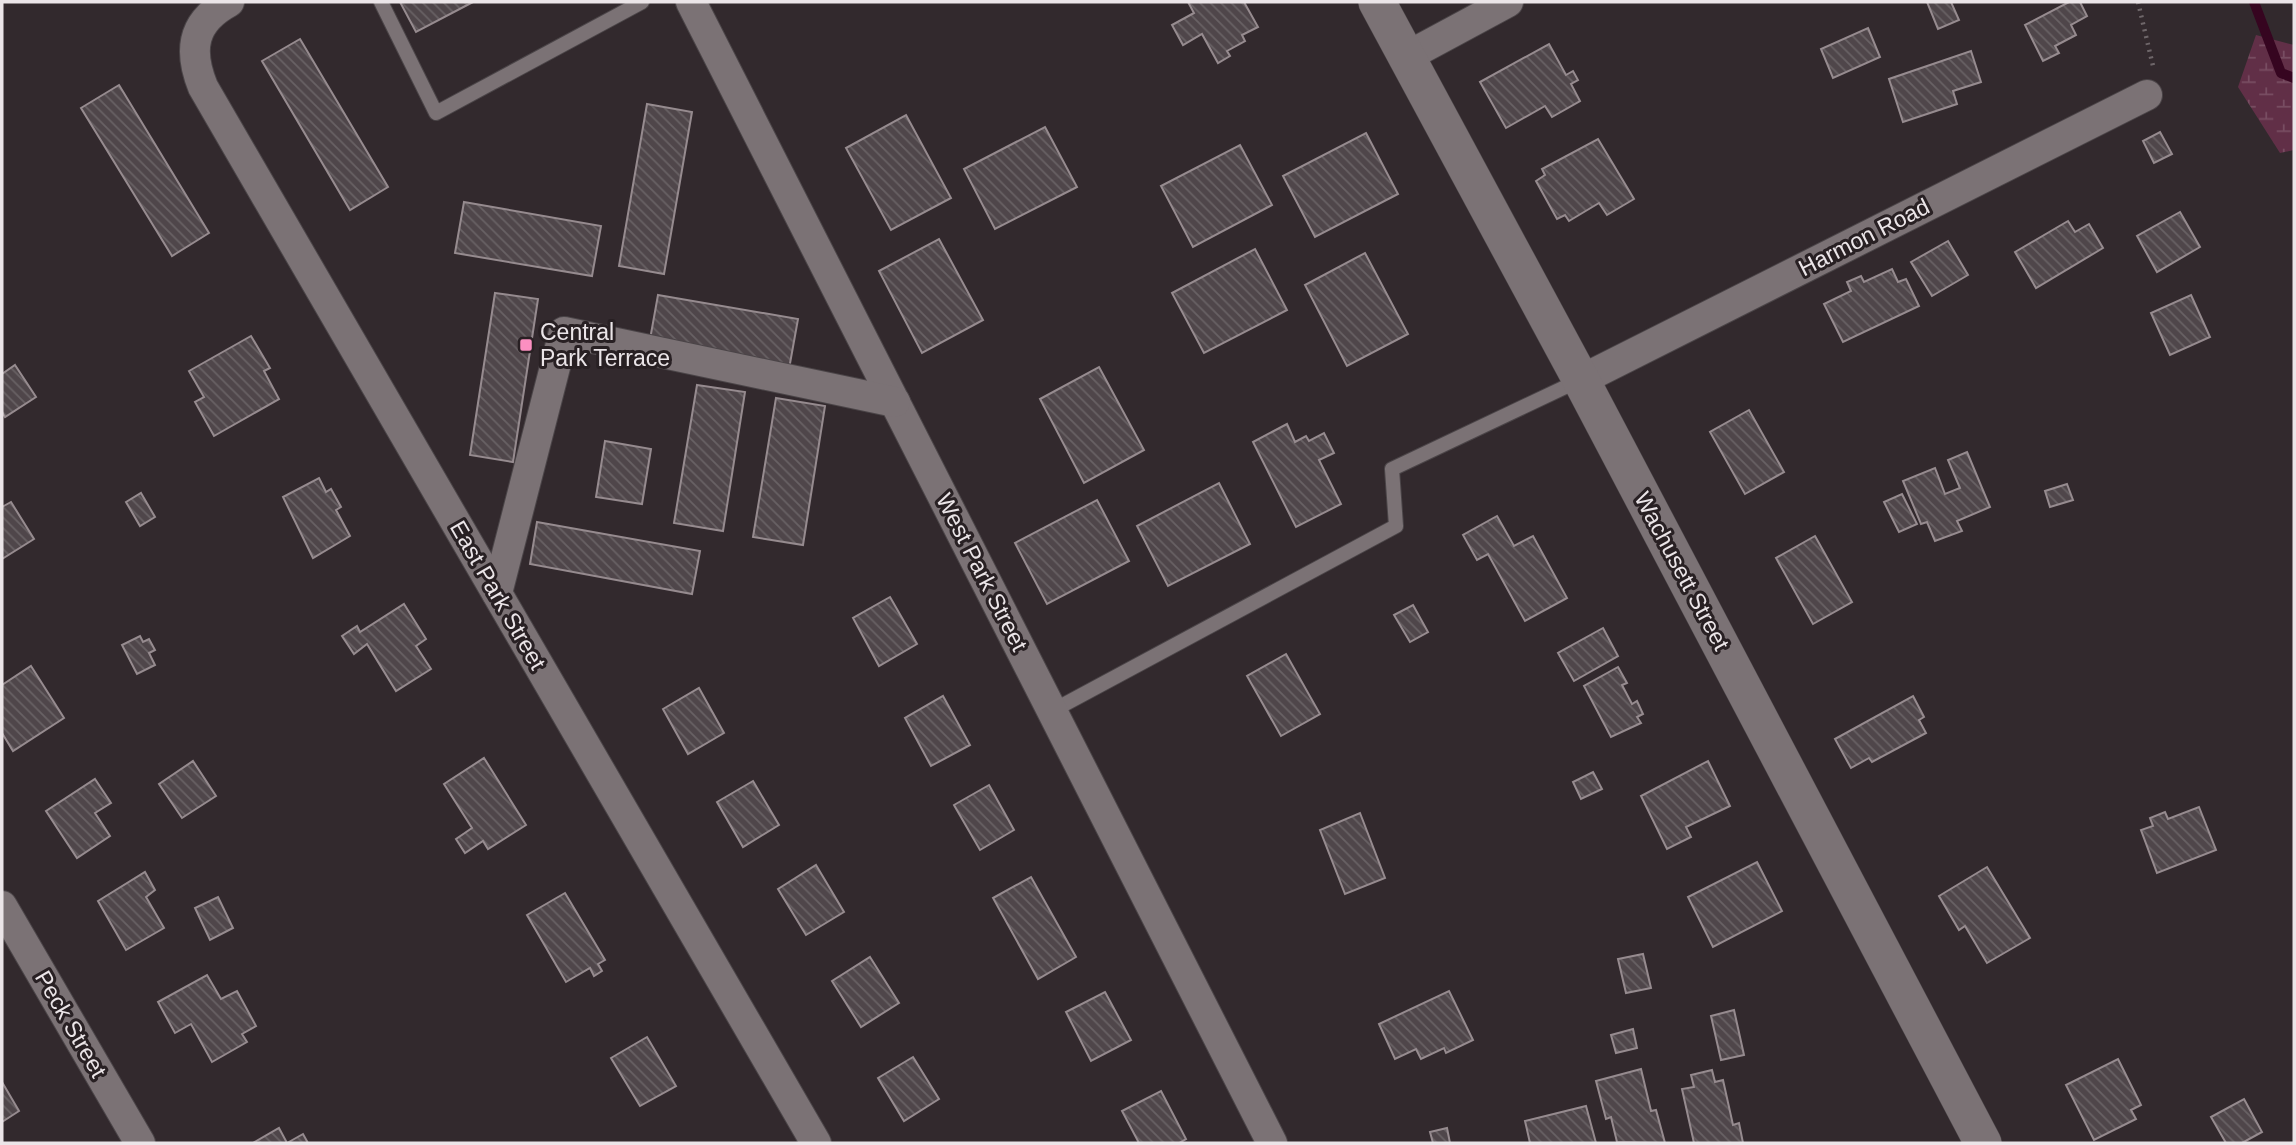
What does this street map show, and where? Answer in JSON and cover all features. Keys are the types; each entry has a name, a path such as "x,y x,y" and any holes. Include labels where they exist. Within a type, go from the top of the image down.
{"street":[{"name":"East Park Street","path":"229,2 201,24 194,43 194,65 203,87 816,1143"},
{"name":"West Park Street","path":"691,2 1272,1143"},
{"name":"Wachusett Street","path":"1377,2 1581,380 1983,1143"},
{"path":"1406,57 1508,2"},
{"name":"Harmon Road","path":"1581,380 2147,95"},
{"path":"496,593 564,332 895,402"},
{"name":"Peck Street","path":"2,906 140,1143"}],"lane":[{"path":"381,2 436,113 642,2"},
{"path":"1052,711 1396,526 1392,470 1581,380"}],"path":[{"path":"2138,2 2153,65 2147,95"}],"green space":[{"path":"2256,35 2294,45 2294,150 2280,153 2238,87"}],"building":[{"path":"400,2 473,2 416,32"},
{"path":"1188,2 1244,2 1258,27 1242,35 1245,41 1227,51 1230,56 1218,63 1202,34 1183,45 1172,25 1194,13"},
{"path":"1927,2 1951,2 1959,20 1938,29"},
{"path":"2069,2 2080,2 2087,16 2071,25 2076,35 2055,46 2059,53 2043,61 2025,25"},
{"path":"1868,28 1880,57 1833,78 1821,49"},
{"path":"300,39 388,187 350,210 262,61"},
{"path":"1549,44 1566,75 1573,71 1578,80 1571,84 1580,101 1552,117 1545,106 1506,128 1480,82"},
{"path":"1971,51 1981,82 1953,91 1957,104 1903,122 1889,79"},
{"path":"119,85 209,233 172,256 81,108"},
{"path":"647,104 692,112 664,274 619,266"},
{"path":"906,115 951,198 891,230 846,148"},
{"path":"1045,127 1077,187 995,229 964,169"},
{"path":"2160,132 2172,154 2154,163 2143,141"},
{"path":"1366,133 1398,194 1315,237 1283,176"},
{"path":"1598,139 1634,199 1607,215 1599,203 1569,221 1565,215 1557,219 1536,181 1545,175 1542,169"},
{"path":"1240,145 1272,205 1193,247 1161,186"},
{"path":"464,202 601,226 592,276 455,253"},
{"path":"2180,212 2200,247 2157,272 2137,236"},
{"path":"2068,221 2075,232 2089,224 2103,248 2036,288 2015,252"},
{"path":"939,239 983,320 922,353 879,271"},
{"path":"1948,241 1968,275 1932,296 1911,262"},
{"path":"1255,249 1287,310 1204,353 1172,293"},
{"path":"1365,253 1408,334 1347,366 1305,285"},
{"path":"1892,269 1898,282 1906,279 1919,306 1843,342 1824,304 1851,291 1847,282 1861,276 1864,282"},
{"path":"495,293 538,299 513,462 470,455"},
{"path":"658,295 798,319 789,369 649,345"},
{"path":"2191,295 2210,337 2170,355 2151,313"},
{"path":"251,336 270,368 264,371 279,399 214,436 195,402 204,397 189,371"},
{"path":"15,365 36,397 5,417 2,412 2,374"},
{"path":"1099,367 1144,450 1084,483 1040,399"},
{"path":"697,385 745,392 723,531 674,523"},
{"path":"776,398 825,406 803,545 753,537"},
{"path":"1749,410 1784,472 1745,494 1710,432"},
{"path":"1287,424 1295,442 1306,436 1309,441 1324,433 1334,453 1319,460 1341,504 1296,527 1253,442"},
{"path":"605,441 651,449 642,504 596,497"},
{"path":"1967,452 1990,507 1957,521 1962,531 1935,541 1927,522 1921,524 1903,481 1935,468 1945,494 1960,488 1948,460"},
{"path":"319,478 326,492 331,489 341,507 336,510 350,536 313,558 283,497"},
{"path":"1219,483 1250,544 1168,586 1137,526"},
{"path":"2067,484 2073,500 2050,507 2045,491"},
{"path":"141,493 155,517 140,526 126,502"},
{"path":"1902,494 1917,524 1899,532 1884,502"},
{"path":"1097,500 1129,561 1047,604 1015,543"},
{"path":"11,502 34,539 2,559 2,507"},
{"path":"1497,516 1514,546 1533,536 1567,598 1525,621 1488,554 1477,560 1463,535"},
{"path":"537,522 700,551 692,594 530,564"},
{"path":"1815,536 1852,602 1813,624 1776,558"},
{"path":"890,597 917,644 879,666 853,618"},
{"path":"404,604 426,639 416,646 431,669 396,691 367,644 354,654 342,636 357,626 360,632"},
{"path":"1413,605 1428,632 1410,642 1394,615"},
{"path":"1603,628 1618,656 1574,681 1558,653"},
{"path":"140,636 143,642 149,639 155,650 149,653 155,665 137,674 122,645"},
{"path":"1286,654 1320,714 1281,736 1247,676"},
{"path":"31,666 64,718 13,751 2,733 2,685"},
{"path":"1618,667 1627,683 1622,685 1632,704 1637,701 1643,714 1637,717 1641,723 1611,737 1584,686"},
{"path":"699,688 724,733 688,754 663,709"},
{"path":"943,696 970,745 931,766 905,718"},
{"path":"1913,696 1924,717 1919,720 1926,733 1872,762 1869,758 1851,768 1835,739"},
{"path":"484,758 526,825 488,849 483,841 465,853 456,839 472,828 444,784"},
{"path":"193,761 216,796 182,818 159,784"},
{"path":"1708,761 1730,806 1686,827 1691,837 1667,849 1641,796"},
{"path":"1593,772 1602,789 1581,799 1573,782"},
{"path":"95,779 111,803 95,813 110,836 77,858 46,811"},
{"path":"753,781 779,825 743,847 717,802"},
{"path":"989,785 1014,830 980,850 954,805"},
{"path":"2199,807 2216,850 2157,873 2141,830 2153,826 2150,818 2165,812 2168,819"},
{"path":"1360,813 1385,878 1345,894 1320,830"},
{"path":"1757,862 1782,911 1713,947 1688,897"},
{"path":"816,865 844,912 806,935 778,889"},
{"path":"1987,867 2030,938 1987,963 1965,926 1959,930 1939,896"},
{"path":"145,872 155,890 146,897 164,928 126,950 98,901"},
{"path":"1031,877 1076,957 1038,979 993,898"},
{"path":"565,893 605,960 598,964 602,971 594,976 590,968 566,982 527,915"},
{"path":"218,897 233,928 210,940 195,908"},
{"path":"1643,954 1651,988 1626,993 1618,959"},
{"path":"870,957 899,1003 861,1027 832,981"},
{"path":"207,975 221,999 237,991 256,1026 242,1034 247,1042 212,1062 191,1024 175,1033 158,1002"},
{"path":"1449,991 1473,1040 1446,1053 1444,1048 1421,1059 1416,1049 1395,1059 1379,1024"},
{"path":"1105,992 1131,1040 1091,1061 1066,1012"},
{"path":"1734,1010 1744,1055 1721,1060 1711,1016"},
{"path":"1633,1029 1637,1048 1616,1053 1611,1035"},
{"path":"647,1037 676,1086 640,1106 611,1058"},
{"path":"913,1057 939,1099 904,1121 878,1078"},
{"path":"2118,1059 2141,1105 2131,1110 2136,1119 2094,1140 2066,1085"},
{"path":"1641,1069 1651,1111 1656,1110 1665,1143 1617,1142 1611,1117 1606,1119 1596,1081"},
{"path":"1712,1070 1715,1082 1723,1080 1733,1125 1739,1123 1743,1143 1694,1143 1682,1089 1694,1087 1691,1075"},
{"path":"2,1082 19,1111 2,1122"},
{"path":"1161,1091 1186,1139 1179,1143 1139,1143 1122,1111"},
{"path":"2244,1099 2262,1132 2242,1143 2226,1143 2211,1117"},
{"path":"1586,1106 1596,1143 1530,1143 1525,1121"},
{"path":"279,1128 287,1143 253,1143"},
{"path":"1447,1128 1450,1143 1433,1143 1430,1132"},
{"path":"303,1134 308,1143 287,1143"}],"waterway":[{"path":"2254,2 2281,73 2294,78"}],"place":[{"name":"Central Park Terrace","path":"526,345"}]}
